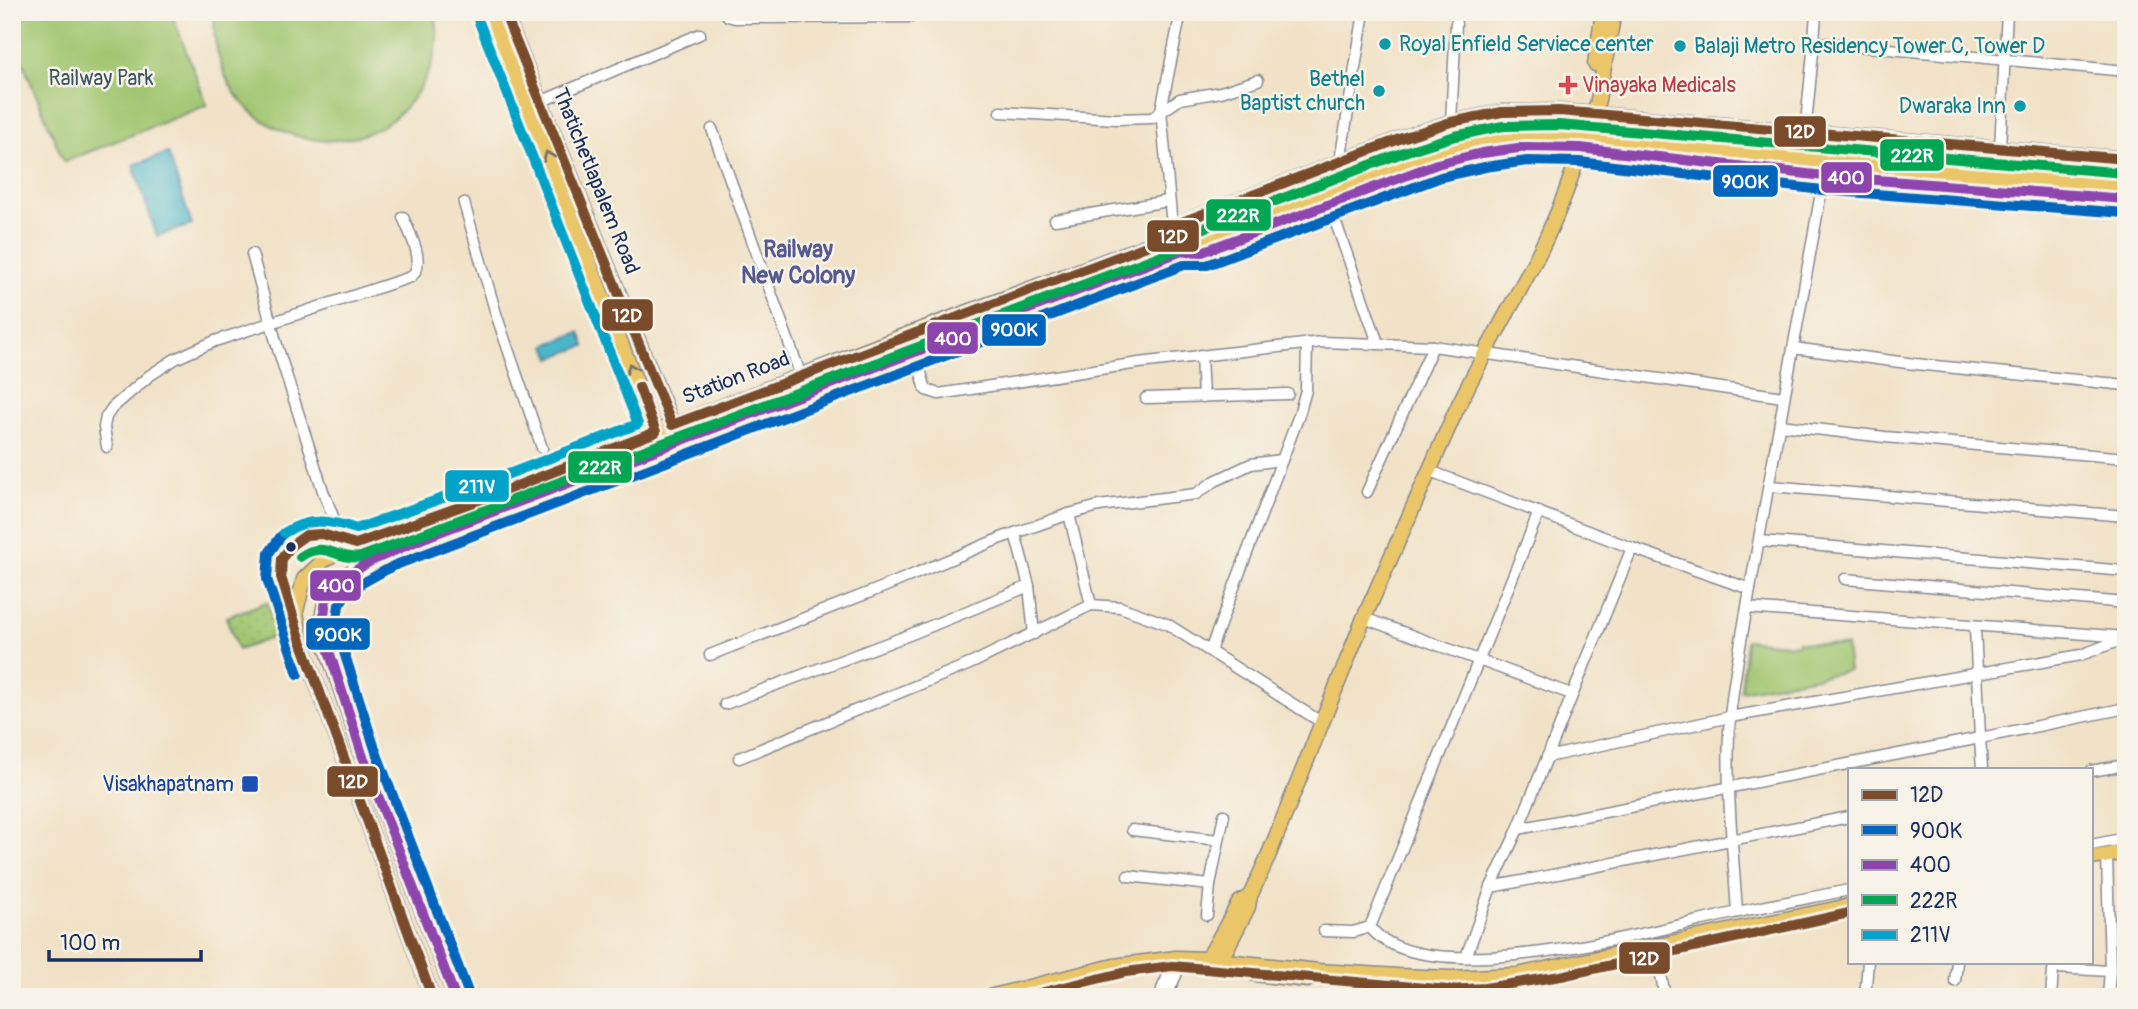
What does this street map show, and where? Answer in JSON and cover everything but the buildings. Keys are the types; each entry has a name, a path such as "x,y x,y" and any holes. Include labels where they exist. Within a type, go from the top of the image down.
{"main road":[{"path":"490,12 656,432 671,444"},
{"name":"Thatichetlapalem Road","path":"504,12 672,425 671,444"},
{"path":"1590,114 1588,105 1603,12"},
{"path":"1590,114 1597,105 1614,12"},
{"path":"1172,236 1182,222 1340,161 1451,122 1502,111 1559,111 1805,134 2126,159"},
{"name":"Station Road","path":"432,997 300,638 296,611 304,579 317,565 342,549 501,492 1416,145 1504,121 1554,119 1846,150 2126,172"},
{"path":"1182,251 1419,159 1479,140 1508,135 1544,133 1606,137 1845,163 2126,185"},
{"name":"Station Road","path":"454,997 340,689 322,629 326,602 331,590 341,579 391,552 1182,251 1202,251 1330,206 1437,164 1482,153 1526,147 1580,148 1824,176 2126,200"},
{"path":"1212,964 1239,903 1250,896 1262,872 1364,618 1469,382 1539,256 1566,195 1580,148"},
{"path":"2092,867 2126,852"},
{"path":"2092,859 2126,860"},
{"path":"1212,964 1279,977 1397,991 1449,993 1536,981 1848,906"},
{"path":"1021,994 1114,966 1178,962 1450,978 1517,975 1657,952 1848,913"},
{"path":"989,997 1070,991 1126,972 1178,962"}],"street":[{"path":"725,12 735,18 911,17 918,12"},
{"path":"1172,236 1161,110 1181,12"},
{"path":"1340,161 1364,12"},
{"path":"1805,134 1816,12"},
{"path":"2000,148 2007,12"},
{"path":"1451,122 1457,23"},
{"path":"540,102 699,34"},
{"path":"1814,42 2126,71"},
{"path":"1000,112 1152,118 1180,99 1221,92 1258,80"},
{"path":"1580,148 1590,114"},
{"path":"712,129 801,376"},
{"path":"1737,912 1730,787 1730,718 1737,659 1824,176"},
{"path":"1055,220 1168,201"},
{"path":"464,203 497,317 542,448"},
{"path":"1330,206 1378,343"},
{"path":"107,447 104,427 106,417 130,391 175,359 215,341 411,277 418,271 419,263 403,217"},
{"path":"252,254 270,323 334,519"},
{"path":"915,352 926,390 930,394 1061,373 1201,355 1307,343 1378,343 1486,352 1783,397"},
{"path":"1210,651 1304,397 1307,343"},
{"path":"1367,492 1433,346"},
{"path":"1793,348 1950,368 2126,385"},
{"path":"1201,355 1203,397"},
{"path":"1146,398 1288,394"},
{"path":"1780,425 2126,458"},
{"path":"710,655 1069,514 1099,506 1196,494 1215,481 1251,464 1281,460"},
{"path":"1430,471 1632,548 1750,589"},
{"path":"1770,486 2126,516"},
{"path":"1370,927 1539,512"},
{"path":"1069,514 1091,605"},
{"path":"1015,533 1029,586 1034,634"},
{"path":"1760,541 2126,571"},
{"path":"1466,957 1490,887 1518,829 1632,548"},
{"path":"1845,579 2126,603"},
{"path":"725,704 909,635 1029,586"},
{"path":"739,758 923,684 1091,605 1120,607 1150,616 1321,722"},
{"path":"1747,608 2126,638"},
{"path":"1364,618 1572,694"},
{"path":"1975,627 1982,768"},
{"path":"1547,757 1730,718 2081,655 2126,638"},
{"path":"1518,829 2126,708"},
{"path":"2092,771 2126,765"},
{"path":"1207,915 1224,814"},
{"path":"1490,887 1848,817"},
{"path":"1132,830 1219,840"},
{"path":"2092,845 2126,838"},
{"path":"2107,860 2110,971 2108,997"},
{"path":"1128,876 1210,885"},
{"path":"1370,927 1391,945 1427,954 1466,957 1520,955 1618,938 1848,890"},
{"path":"1324,931 1353,932 1370,927"},
{"path":"1657,952 1665,997"},
{"path":"1164,997 1178,962"},
{"path":"1865,997 1868,964"},
{"path":"1955,981 1957,964"},
{"path":"2051,997 2053,971 2056,968 2110,971"}],"green space":[{"name":"Railway Park","path":"12,12 171,12 207,105 64,162 12,37"},
{"path":"216,12 435,12 436,47 429,71 421,85 409,103 393,119 365,134 342,140 318,140 273,126 253,113 237,96 225,75 217,52 214,28"},
{"path":"267,602 280,635 238,650 226,617"},
{"path":"1746,640 1846,646 1849,671 1741,691"}],"water":[{"path":"168,153 192,225 157,236 133,165"},
{"path":"580,332 585,346 551,358 546,345"}],"transit line":[{"name":"12D","path":"504,12 672,425 1173,236 1182,222 1402,138 1451,122 1502,112 1559,111 2126,159"},
{"name":"211V","path":"284,533 310,522 356,529 638,424 477,17"},
{"name":"222R","path":"300,557 317,550 361,557 1178,249 1184,245 1191,233 1407,151 1455,136 1503,126 1559,125 2125,173"},
{"name":"400","path":"455,997 362,754 322,629 326,600 339,581 369,562 426,537 1182,251 1202,252 1437,164 1482,153 1526,147 1580,148 1824,176 2126,199"},
{"name":"900K","path":"468,992 375,749 336,627 339,605 348,591 393,566 1184,265 1207,265 1441,177 1485,167 1527,161 1579,162 1823,190 2125,213"},
{"name":"12D","path":"432,997 300,638 281,577 282,558 292,545 306,535 322,534 356,544 656,432 639,387"},
{"name":"900K","path":"281,536 269,553 267,579 298,674"},
{"name":"12D","path":"1023,997 1126,972 1172,966 1448,990 1485,988 1561,976 1848,913"}],"place":[{"name":"Royal Enfield Serviece center","path":"1385,44"},
{"name":"Balaji Metro Residency Tower C, Tower D","path":"1680,46"},
{"name":"Vinayaka Medicals","path":"1568,85"},
{"name":"Bethel Baptist church","path":"1379,91"},
{"name":"Dwaraka Inn","path":"2020,106"},
{"name":"Visakhapatnam","path":"250,784"}],"district":[{"name":"Railway New Colony","path":"798,262"}]}
